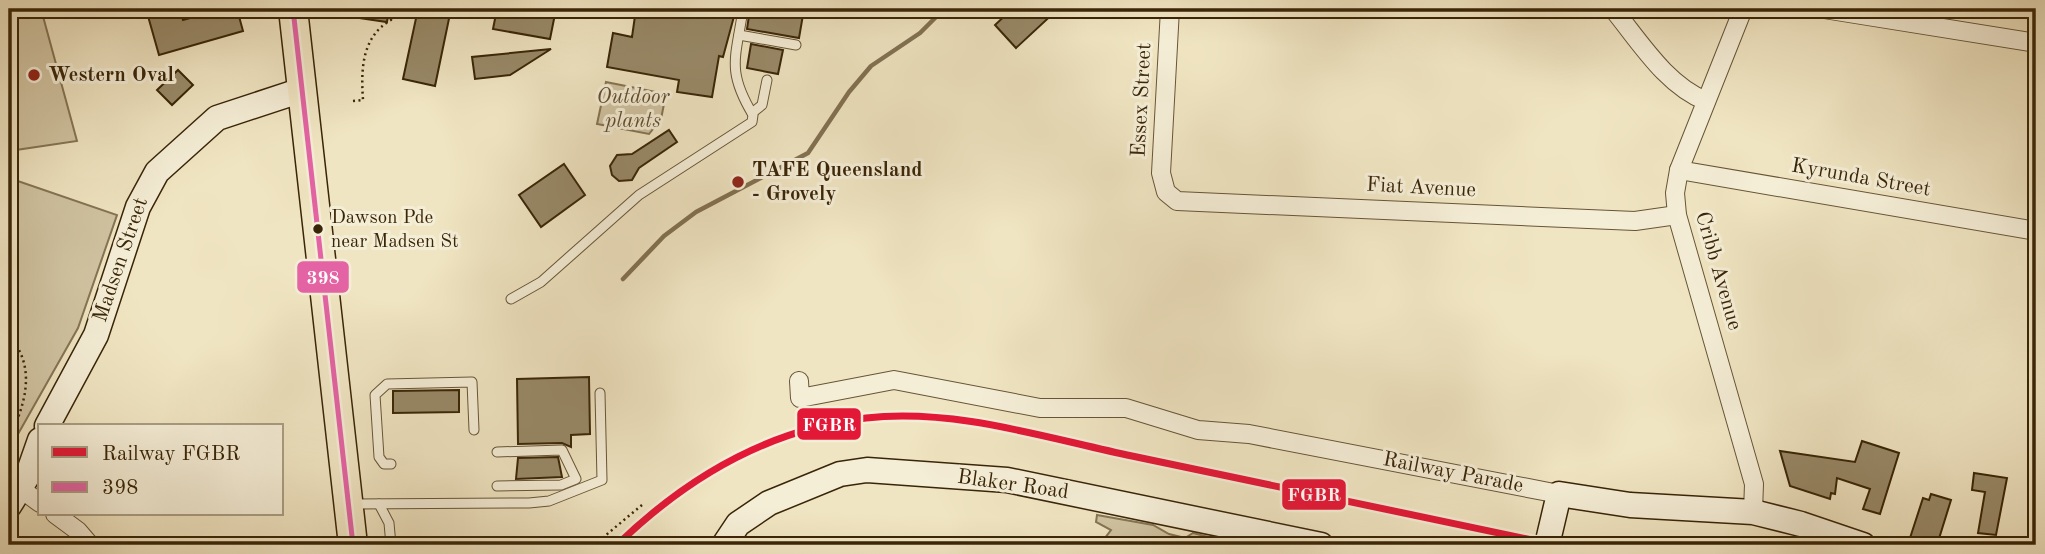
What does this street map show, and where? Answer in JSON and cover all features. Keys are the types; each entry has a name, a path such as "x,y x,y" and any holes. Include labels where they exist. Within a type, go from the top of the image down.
{"main road":[{"path":"293,9 353,545"}],"street":[{"name":"Essex Street","path":"1166,192 1161,173 1170,9"},
{"path":"1614,9 1671,78 1689,94 1706,101"},
{"name":"Cribb Avenue","path":"1743,9 1679,170 1675,193 1677,215 1754,484 1753,512"},
{"path":"1824,9 2036,43"},
{"name":"Madsen Street","path":"48,424 96,335 138,207 157,172 203,127 217,118 302,90"},
{"name":"Kyrunda Street","path":"1679,170 2036,231"},
{"name":"Fiat Avenue","path":"1166,192 1177,201 1635,221 1677,215"},
{"name":"Railway Parade","path":"799,381 800,398 894,380 1040,408 1126,408 1198,430 1249,434 1559,494 1630,505 1753,512 1804,524 1863,545"},
{"path":"23,500 38,447"},
{"name":"Blaker Road","path":"724,545 738,524 769,503 840,474 867,470 1007,480 1321,545"},
{"path":"1547,545 1559,494"},
{"path":"58,516 78,531 90,545"}],"lane":[{"path":"511,299 541,282 639,195 751,122 752,113 735,82 743,9"},
{"path":"739,35 796,45"},
{"path":"752,113 762,106 767,80"},
{"path":"391,464 384,464 379,457 376,395 387,384 472,382 474,430"},
{"path":"348,504 529,503 550,501 602,480 600,393"},
{"path":"497,452 562,450 576,479 561,485 498,486"},
{"path":"379,504 388,523 391,545"}],"path":[{"path":"353,102 363,100 361,63 372,38 382,25 391,20 393,9"},
{"path":"9,346 19,350 27,365 22,406 9,439"},
{"path":"594,545 642,505"}],"green space":[{"name":"Western Oval","path":"9,9 41,9 77,141 9,151"},
{"name":"Outdoor plants","path":"606,82 666,94 661,119 649,134 597,124"},
{"path":"9,178 117,215 78,328 9,450"},
{"path":"1097,515 1153,525 1169,534 1185,538 1193,533 1240,545 1104,545 1111,530 1096,522"}],"building":[{"path":"146,9 180,9 183,20 222,9 237,9 243,31 159,55"},
{"path":"345,9 389,9 387,22 345,16"},
{"path":"418,9 451,9 435,86 403,79"},
{"path":"497,9 556,9 550,39 493,29"},
{"path":"636,9 736,9 723,57 719,56 712,97 677,92 679,80 607,67 613,33 632,37"},
{"path":"750,9 804,9 799,38 747,29"},
{"path":"1012,9 1058,9 1016,48 995,25"},
{"path":"751,44 783,50 778,74 747,68"},
{"path":"551,49 510,75 475,79 472,57"},
{"path":"178,70 193,85 172,105 157,90"},
{"path":"669,130 677,142 639,168 632,180 619,181 612,175 610,166 617,155 632,154"},
{"path":"564,164 585,195 541,227 519,195"},
{"path":"589,377 590,434 571,435 571,447 562,443 518,444 517,379"},
{"path":"459,390 459,412 393,413 393,391"},
{"path":"1862,441 1899,453 1880,514 1863,509 1870,489 1837,478 1835,494 1831,493 1830,499 1790,486 1780,451 1855,462"},
{"path":"558,457 562,477 516,479 518,458"},
{"path":"1974,473 2007,478 1996,535 1978,533 1985,492 1972,490"},
{"path":"1931,494 1951,500 1937,545 1915,545 1917,540 1910,538 1923,498 1929,500"}],"waterway":[{"path":"623,279 664,236 696,212 808,153 849,92 871,66 920,33 944,9"}],"rail line":[{"name":"FGBR","path":"617,545 671,498 701,478 763,445 830,424 899,416 933,417 1000,426 1556,545"}],"transit line":[{"name":"398","path":"293,9 353,545"}],"place":[{"name":"Western Oval","path":"34,75"},
{"name":"TAFE Queensland - Grovely","path":"738,182"},
{"name":"Dawson Pde near Madsen St","path":"318,229"}]}
